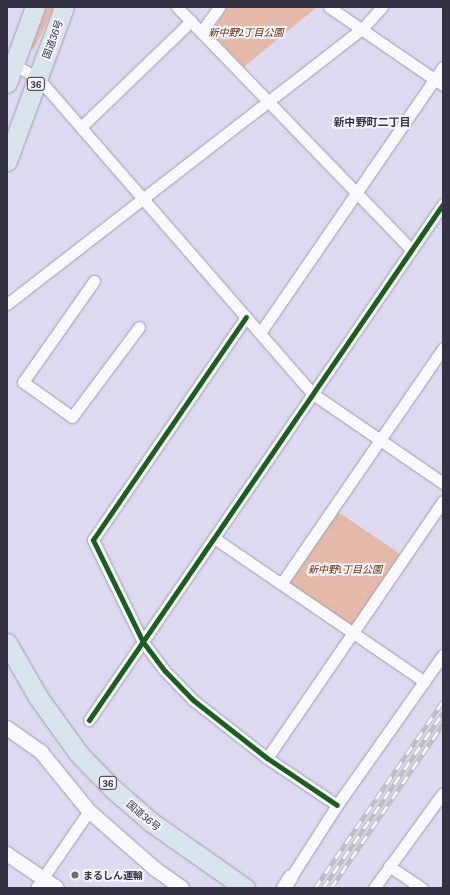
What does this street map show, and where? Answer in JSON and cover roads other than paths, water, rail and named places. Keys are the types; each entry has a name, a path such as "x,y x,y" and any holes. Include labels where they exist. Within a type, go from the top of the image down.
{"highway":[{"path":"7,83 36,7"},
{"name":"国道36号","path":"8,158 64,7"},
{"name":"国道36号","path":"7,644 38,697 79,754 112,788 151,822 245,888"}],"street":[{"path":"177,7 412,250"},
{"path":"201,32 219,7"},
{"path":"329,7 439,82"},
{"path":"7,304 142,198 362,30 382,7"},
{"path":"81,127 191,21"},
{"path":"14,65 38,78 313,394 443,483"},
{"path":"260,333 357,193 439,82 443,67"},
{"path":"89,720 443,204"},
{"path":"433,218 443,225"},
{"path":"94,281 23,382 72,417 139,327"},
{"path":"246,317 93,540 143,642 165,671 193,700 267,758 337,805"},
{"path":"281,584 443,348"},
{"path":"267,758 443,501"},
{"path":"214,538 425,682"},
{"path":"287,883 337,805 443,655"},
{"path":"7,728 41,752 89,811 155,869 182,888"},
{"path":"374,888 443,793"},
{"path":"40,883 89,811"},
{"path":"7,854 40,883 57,888"},
{"path":"389,866 422,888"}],"railway":[{"path":"315,888 443,701"},
{"path":"323,888 443,713"},
{"path":"331,888 443,724"}],"place":[{"name":"まるしん運輸","path":"75,875"}],"district":[{"name":"新中野町二丁目","path":"372,121"}],"park label":[{"name":"新中野2丁目公園","path":"246,32"},
{"name":"新中野1丁目公園","path":"345,569"}]}
